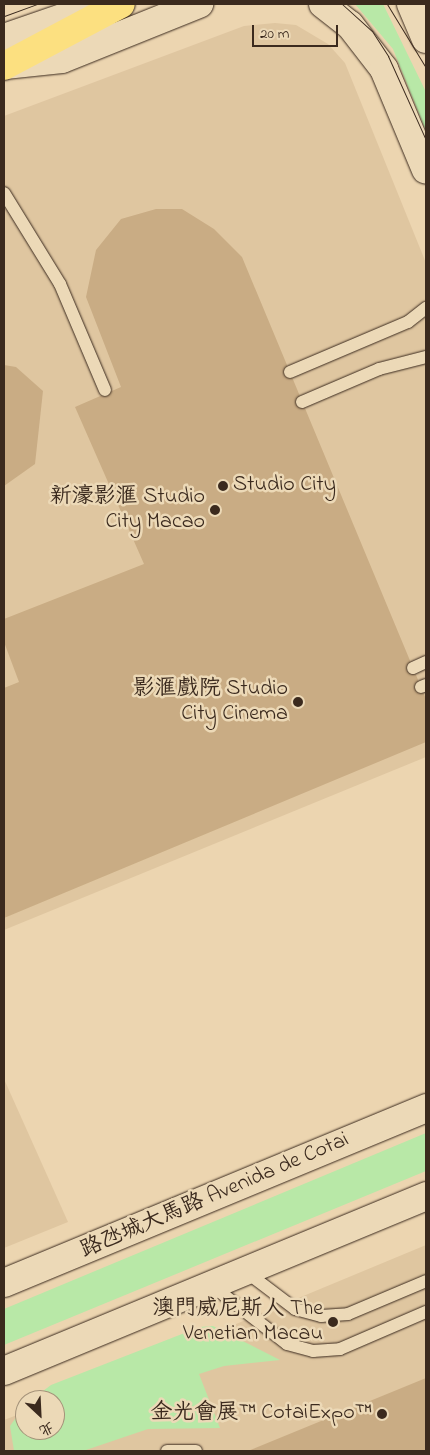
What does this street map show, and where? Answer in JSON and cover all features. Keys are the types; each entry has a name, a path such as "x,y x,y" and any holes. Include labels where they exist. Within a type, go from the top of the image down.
{"main road":[{"path":"4,66 53,37 112,10"}],"street":[{"path":"4,66 62,60 199,4"},
{"path":"323,4 350,24 384,69 426,170"},
{"path":"411,4 426,39"},
{"path":"4,38 76,13 112,10"},
{"name":"路氹城大馬路 Avenida de Cotai","path":"4,1283 426,1108"},
{"path":"4,1371 426,1196"}],"lane":[{"path":"4,194 60,284 105,390"},
{"path":"290,372 408,322 426,308"},
{"path":"302,402 379,369 426,357"},
{"path":"413,668 426,662"},
{"path":"245,1271 295,1309 321,1316 348,1314 426,1281"},
{"path":"210,1285 287,1344 313,1351 340,1349 426,1312"},
{"path":"166,1451 196,1451"}],"shaded area":[{"name":"新濠影滙 Studio City Macao","path":"275,23 296,25 328,44 345,63 426,263 426,757 4,930 4,116 244,26"},
{"path":"4,1079 68,1222 4,1248"},
{"name":"澳門威尼斯人 The Venetian Macau","path":"426,1245 426,1451 4,1451 4,1420 15,1416 15,1440 65,1440 65,1395"}],"green space":[{"path":"355,4 383,4 426,92 426,131 393,49"},
{"path":"426,1133 426,1171 4,1345 4,1309"},
{"path":"213,1326 280,1360 224,1366 199,1374 220,1428 148,1429 83,1451 14,1451 10,1426 15,1419 15,1440 65,1440 65,1390 44,1390 51,1385 200,1327"}],"building":[{"name":"Studio City","path":"156,209 182,209 214,229 242,257 426,699 426,742 4,918 4,688 19,682 4,642 4,619 144,564 75,407 121,387 86,297 96,250 121,219"},
{"path":"4,365 16,367 43,391 35,464 4,486"},
{"name":"金光會展™ CotaiExpo™","path":"426,1378 426,1451 248,1451"}],"tram line":[{"path":"4,16 37,4"},
{"path":"342,4 372,31 388,56 426,140"},
{"path":"387,4 426,68"}],"place":[{"name":"Studio City","path":"223,486"},
{"name":"新濠影滙 Studio City Macao","path":"215,510"},
{"name":"影滙戲院 Studio City Cinema","path":"298,702"},
{"name":"澳門威尼斯人 The Venetian Macau","path":"333,1322"},
{"name":"金光會展™ CotaiExpo™","path":"382,1414"}]}
